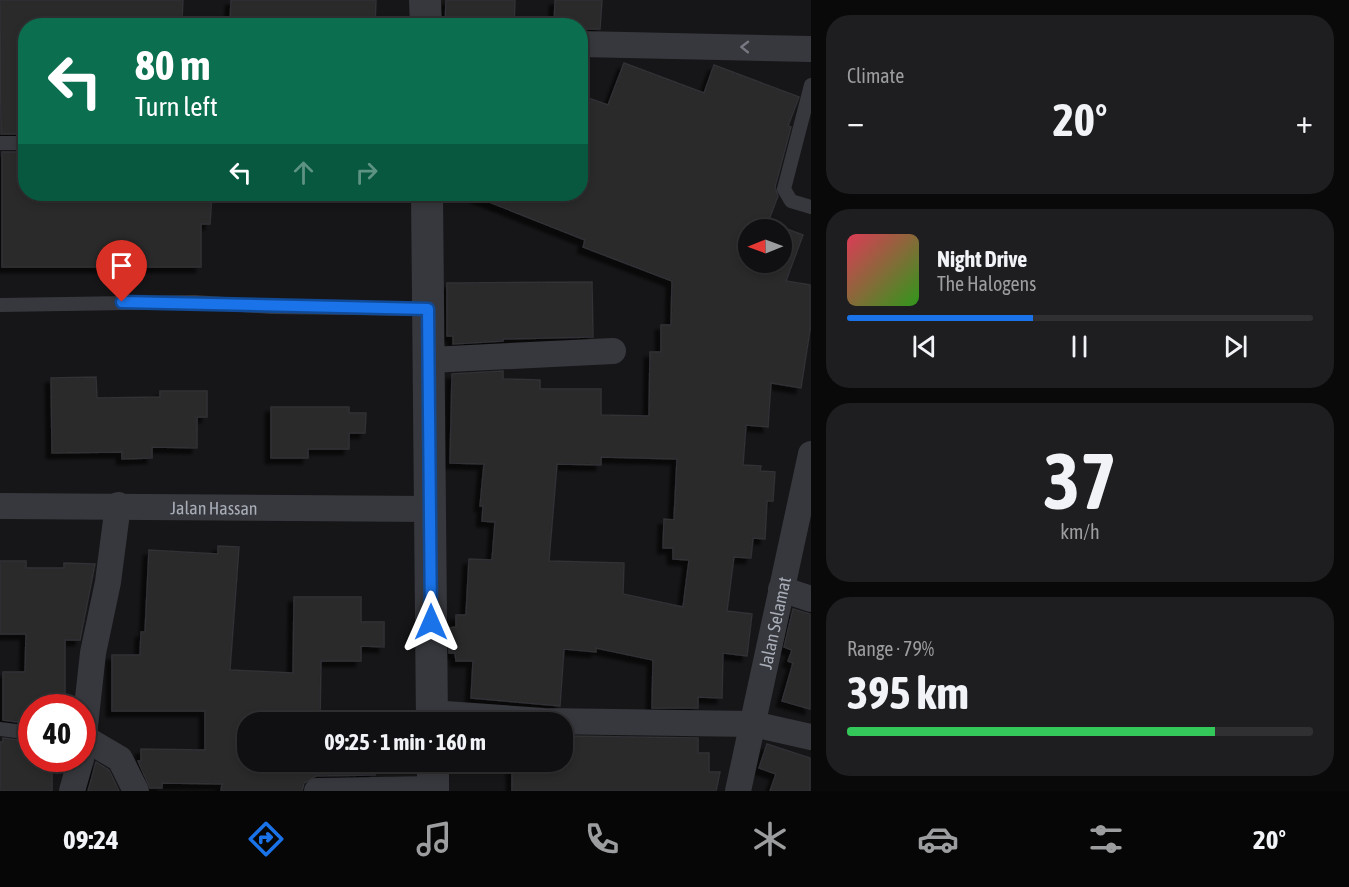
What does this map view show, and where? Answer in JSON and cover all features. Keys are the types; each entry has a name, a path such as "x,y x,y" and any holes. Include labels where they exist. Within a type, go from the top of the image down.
{"street":[{"path":"426,0 426,18"},
{"path":"588,44 807,48"},
{"path":"427,201 432,712"},
{"path":"429,360 613,351"},
{"name":"Jalan Selamat","path":"738,791 810,453"},
{"path":"88,694 108,582 118,505"},
{"name":"Jalan Hassan","path":"0,506 118,505 430,509"},
{"path":"782,590 810,598"},
{"path":"573,721 753,724 810,737"},
{"path":"96,751 120,759 136,791"},
{"path":"72,791 77,772"},
{"path":"317,791 433,781"}],"lane":[{"path":"810,85 783,189 791,201 810,207"},
{"path":"0,143 18,143"},
{"path":"0,305 194,302 272,307 428,309"},
{"path":"0,729 18,731"}],"building":[{"path":"0,0 183,0 182,18 18,18 18,134 1,134"},
{"path":"231,0 376,0 375,18 230,18"},
{"path":"446,0 515,0 514,18 445,18"},
{"path":"555,0 602,0 600,29 588,29 588,18 554,18"},
{"path":"624,63 704,93 714,65 799,97 788,126 791,127 775,187 778,196 769,219 738,219 738,273 789,273 786,281 810,285 810,330 801,388 771,383 768,427 746,425 743,465 761,466 760,471 775,472 773,501 767,501 765,539 753,538 751,558 734,557 727,611 752,614 747,656 723,653 722,698 698,697 698,708 652,708 653,660 596,648 596,652 564,649 560,706 471,698 473,661 456,661 455,653 449,653 449,628 456,627 456,615 466,615 469,559 492,560 495,522 482,521 483,506 480,506 484,464 450,463 452,374 503,371 503,379 540,380 540,389 601,389 601,415 649,416 650,352 661,352 661,325 671,325 672,281 583,247 585,240 487,201 588,201 588,98 608,105","holes":["601,457 677,459 674,520 664,519 663,548 673,548 673,559 689,560 683,607 623,594 624,563 549,561 557,464 601,465"]},
{"path":"2,152 18,152 18,201 212,201 210,224 201,224 201,267 2,267"},
{"path":"792,231 803,235 792,265"},
{"path":"592,282 593,337 503,339 503,341 453,344 453,336 447,336 447,283"},
{"path":"96,377 97,398 160,397 160,391 207,391 207,417 197,417 197,448 152,447 152,458 122,459 122,452 52,453 51,378"},
{"path":"271,407 349,407 349,413 366,413 365,433 349,433 349,449 308,449 308,458 271,458"},
{"path":"218,546 239,547 230,670 293,673 294,597 361,597 361,622 384,622 384,647 361,646 361,661 321,661 320,712 237,712 237,772 375,772 375,775 316,776 304,783 302,791 221,791 222,784 162,783 162,788 150,788 138,761 141,761 141,749 205,750 205,711 112,711 112,655 140,655 141,632 145,632 149,550 218,554"},
{"path":"0,561 26,561 26,568 64,568 64,563 95,564 80,640 65,640 65,694 18,694 18,722 3,720 3,672 25,672 26,634 0,634"},
{"path":"793,609 810,614 810,709 782,701 793,663 788,661 792,650 784,647"},
{"path":"573,736 698,738 698,753 709,753 709,772 720,772 716,791 512,791 512,772 573,772"},
{"path":"3,738 18,740 18,772 52,772 52,791 0,791 0,742 3,742"},
{"path":"767,744 810,758 810,791 770,791 776,774 759,768"},
{"path":"96,762 109,770 119,791 88,791 93,772 96,772"}],"route":[{"path":"122,302 194,302 335,309 428,309 431,622"}]}
